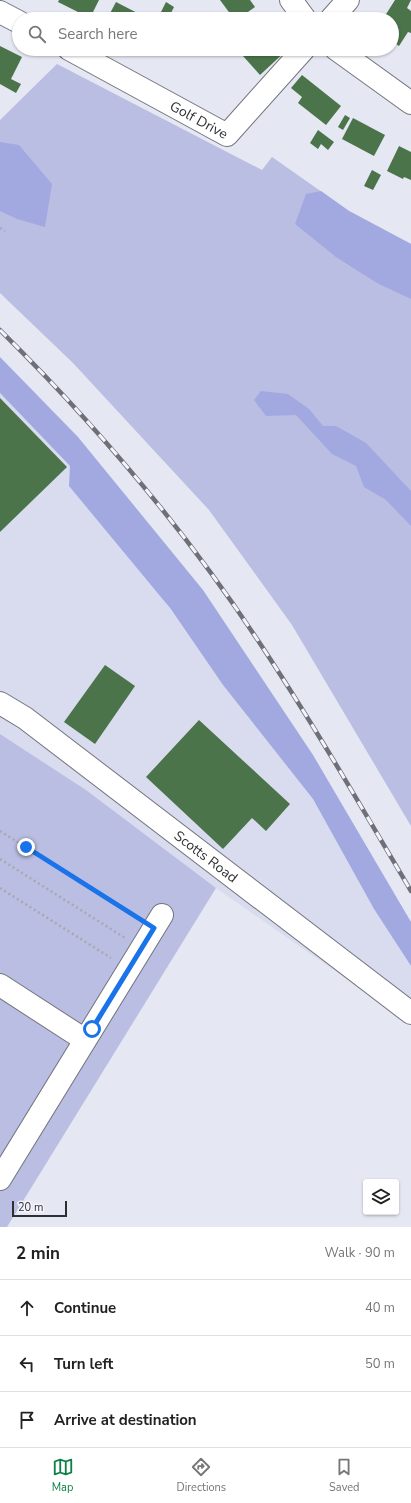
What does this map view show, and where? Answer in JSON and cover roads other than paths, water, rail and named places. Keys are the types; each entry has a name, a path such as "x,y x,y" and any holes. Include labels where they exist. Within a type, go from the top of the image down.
{"street":[{"path":"291,0 300,12"},
{"path":"337,12 348,0"},
{"path":"0,12 12,18"},
{"name":"Golf Drive","path":"82,56 227,135 298,56"},
{"path":"346,56 411,103"},
{"name":"Scotts Road","path":"0,702 25,718 411,1013"},
{"path":"0,1179 158,922"},
{"path":"0,985 85,1040"}],"railway":[{"path":"0,330 36,366 105,442 139,481 202,561 261,645 300,706 338,767 411,891"}]}
